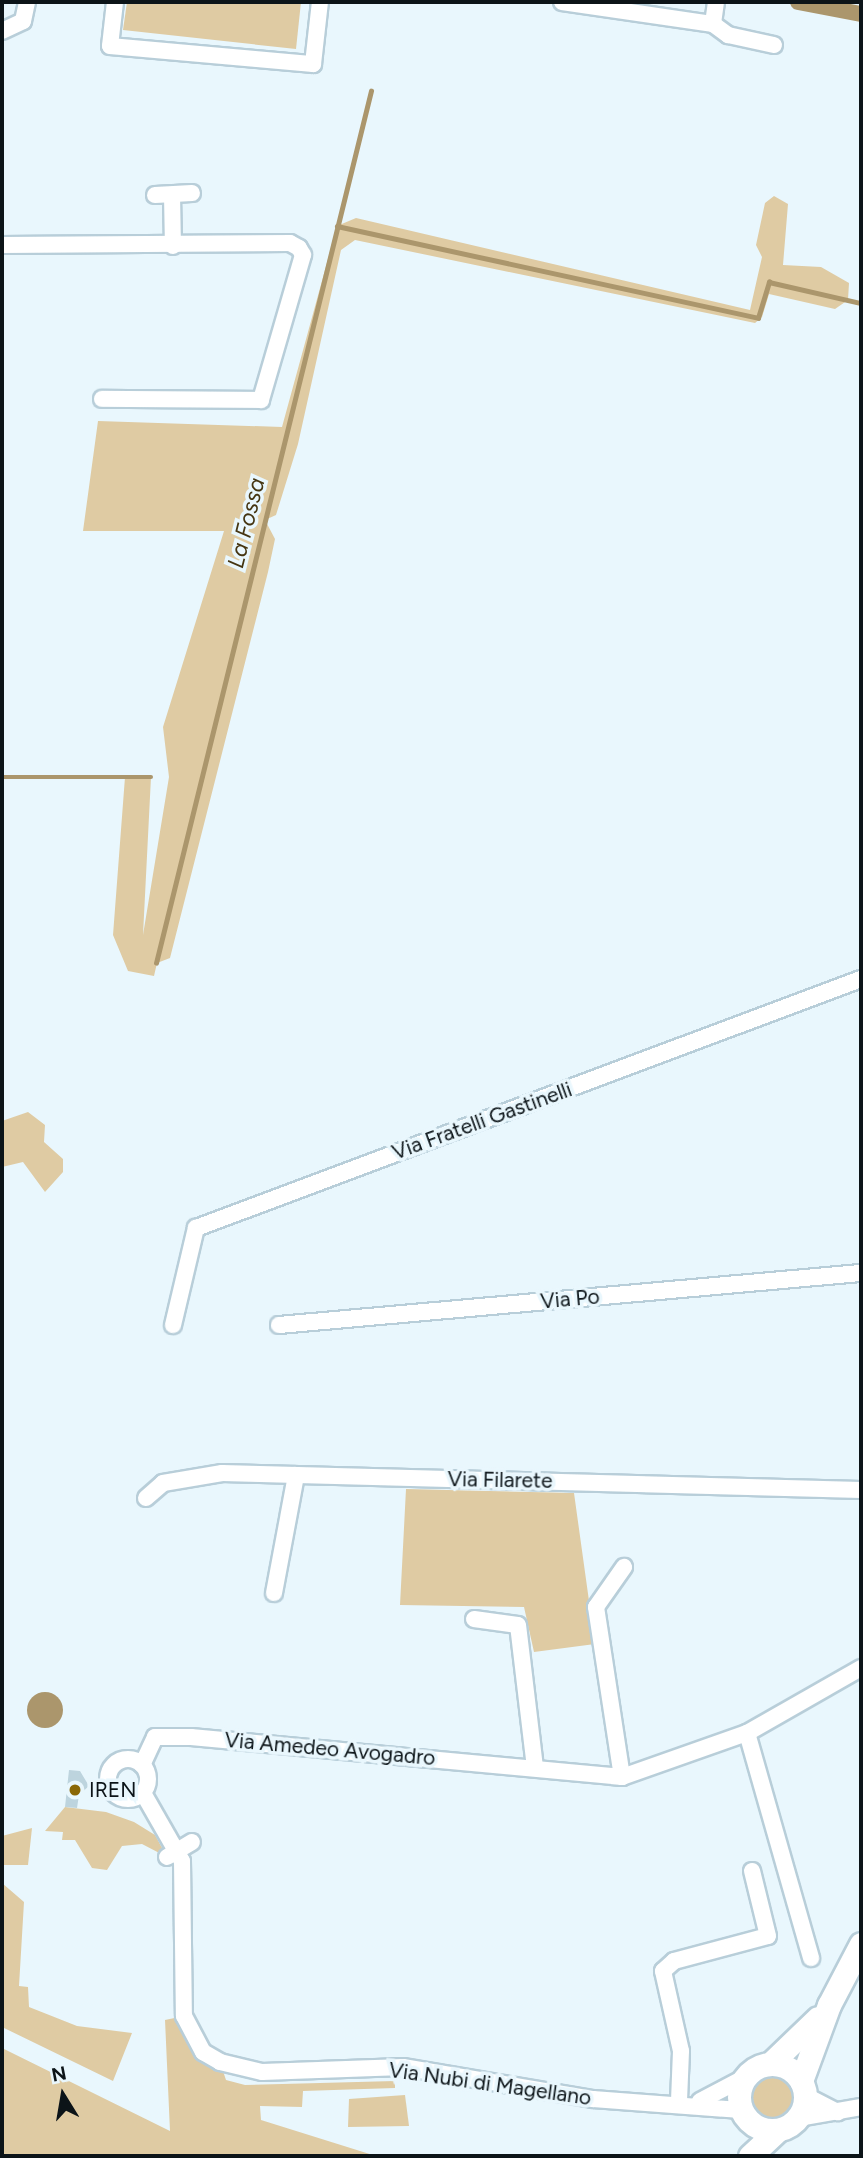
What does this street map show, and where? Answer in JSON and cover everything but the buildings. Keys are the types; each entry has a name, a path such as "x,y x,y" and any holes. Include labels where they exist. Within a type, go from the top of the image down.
{"street":[{"path":"2,31 23,21 27,2"},
{"path":"115,2 110,46 313,64 320,2"},
{"path":"562,2 713,24 728,35 774,45"},
{"path":"713,24 716,2"},
{"path":"155,195 192,193"},
{"path":"172,195 173,246"},
{"path":"2,245 173,246 290,243 299,248 303,255 261,400 102,399"},
{"name":"Via Fratelli Gastinelli","path":"173,1325 196,1228 861,979"},
{"name":"Via Po","path":"279,1325 861,1273"},
{"name":"Via Filarete","path":"146,1498 163,1483 201,1474 861,1490"},
{"path":"274,1593 296,1475"},
{"path":"622,1777 596,1607 624,1567"},
{"path":"474,1619 518,1625 535,1767"},
{"name":"Via Amedeo Avogadro","path":"142,1765 155,1737 535,1767 622,1777 747,1733 861,1668"},
{"path":"747,1733 811,1958"},
{"path":"142,1765 119,1761 109,1781 122,1797 143,1793"},
{"name":"Via Nubi di Magellano","path":"142,1765 148,1782 143,1793 185,1877 183,2010 190,2034 220,2062 262,2072 403,2067 593,2099 686,2102 744,2115"},
{"path":"172,1854 192,1842"},
{"path":"686,2102 681,2051 663,1971 674,1961 768,1936 752,1871"},
{"path":"798,2119 803,2088 829,2004 861,1944"},
{"path":"741,2156 744,2115 740,2093 746,2077 770,2064 829,2004"},
{"path":"770,2064 788,2068 803,2088 838,2112"},
{"name":"Via Nubi di Magellano","path":"686,2102 746,2077"},
{"path":"750,2156 778,2130 798,2119 861,2107"},
{"path":"744,2115 778,2130"}],"shaded area":[{"path":"127,2 301,2 296,49 123,30"},
{"path":"774,196 788,204 783,265 821,267 849,283 848,300 835,309 769,294 762,317 755,323 355,240 341,250 298,444 276,515 265,520 275,539 268,572 170,958 157,963 154,976 128,971 113,935 125,777 151,777 143,935 169,777 163,727 224,531 83,531 98,421 282,427 337,226 356,218 750,310 762,257 756,245 765,203"},
{"path":"28,1112 45,1125 44,1142 63,1159 63,1172 45,1192 23,1162 2,1167 2,1121"},
{"path":"406,1489 574,1493 595,1644 534,1652 524,1607 400,1605"},
{"path":"45,1692 58,1697 63,1710 58,1723 45,1728 32,1723 27,1710 32,1697"},
{"path":"65,1807 106,1812 134,1822 155,1835 167,1857 142,1844 122,1846 107,1870 92,1868 75,1840 62,1840 63,1832 45,1831"},
{"path":"32,1828 28,1865 2,1865 2,1836"},
{"path":"2,1883 24,1902 19,1986 28,1987 29,2007 77,2026 132,2033 113,2081 2,2027"},
{"path":"184,2016 220,2062 226,2080 245,2085 395,2081 395,2088 303,2091 302,2107 260,2106 261,2120 376,2156 2,2156 2,2048 170,2131 165,2020"},
{"path":"772,2076 788,2082 794,2098 788,2114 772,2120 756,2114 750,2098 756,2082"},
{"path":"405,2095 409,2126 348,2127 349,2099"}],"waterway":[{"path":"798,2 861,14"},
{"name":"La Fossa","path":"156,963 371,91"},
{"path":"337,226 758,318 769,282 861,303"},
{"path":"2,777 151,777"}],"place":[{"name":"IREN","path":"75,1790"}]}
